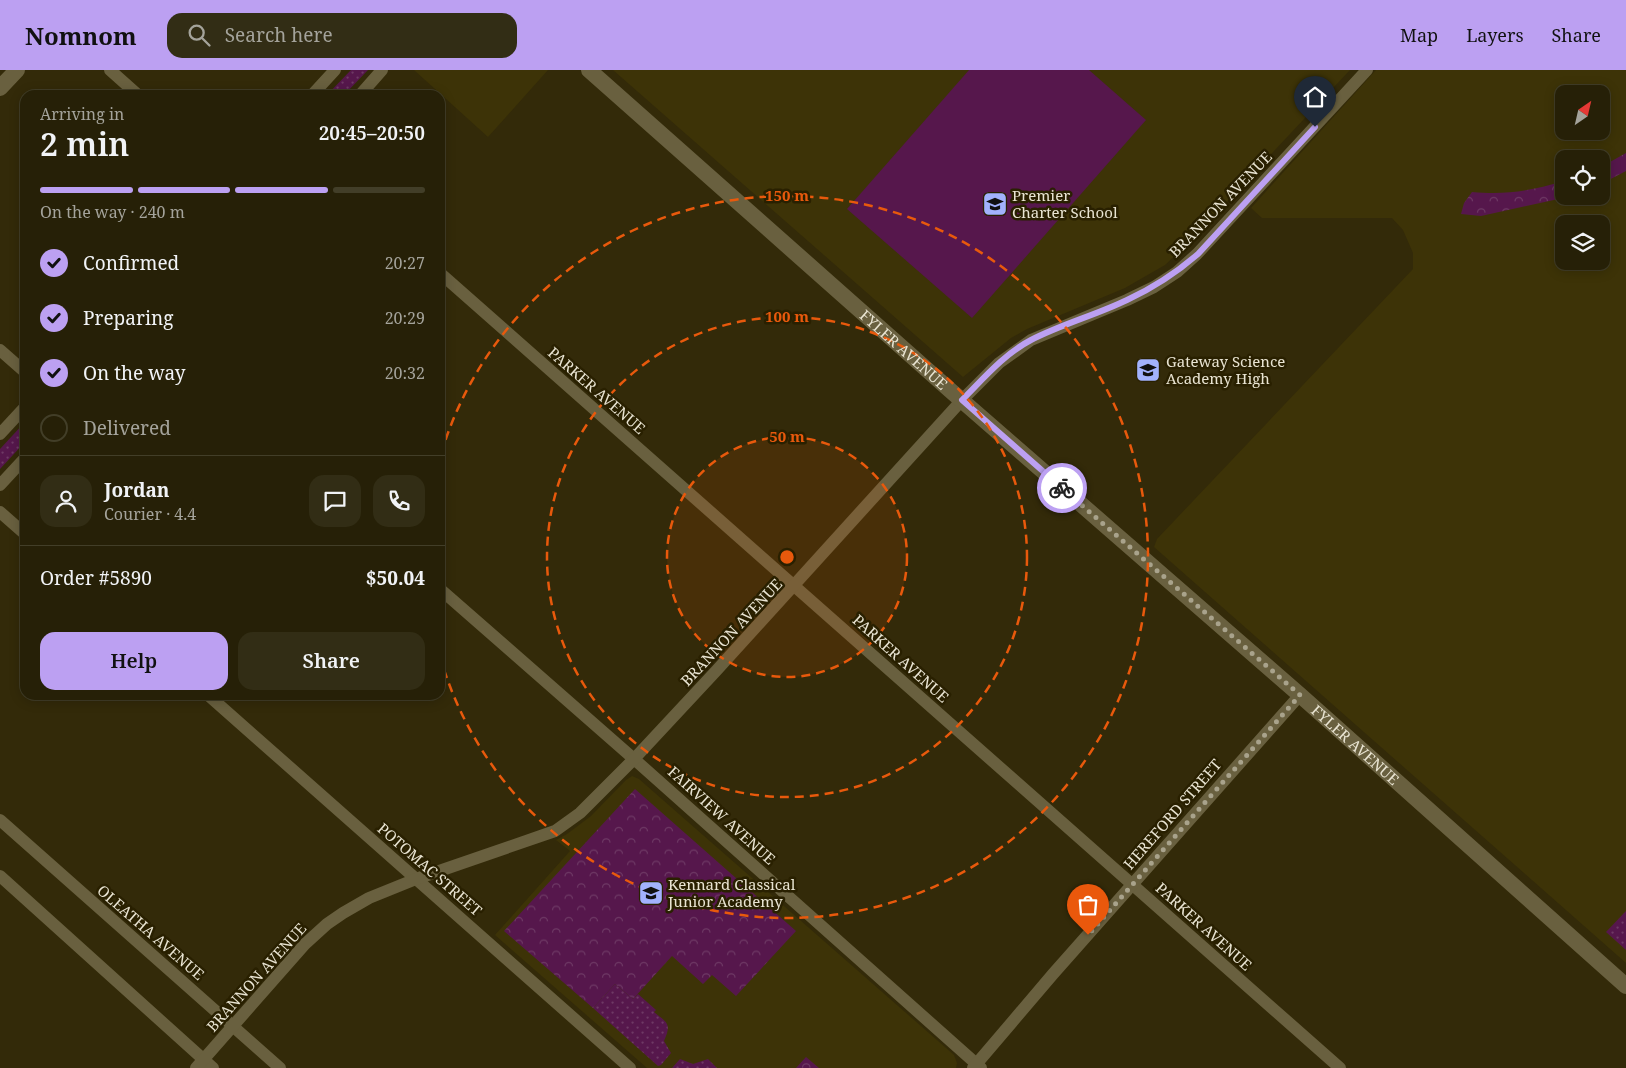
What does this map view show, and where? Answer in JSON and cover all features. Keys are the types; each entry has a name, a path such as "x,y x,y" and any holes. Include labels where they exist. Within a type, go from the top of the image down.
{"street":[{"path":"0,88 17,70"},
{"path":"110,70 132,90"},
{"path":"317,90 335,70"},
{"path":"364,90 382,70"},
{"name":"FYLER AVENUE","path":"589,70 962,400 1300,695 1626,986"},
{"name":"BRANNON AVENUE","path":"204,1065 233,1026 305,944 327,924 369,898 416,879 556,831 580,813 634,759 795,586 962,400 999,363 1031,340 1127,300 1154,287 1177,272 1198,254 1367,70"},
{"name":"PARKER AVENUE","path":"445,277 1340,1068"},
{"path":"0,350 20,368"},
{"path":"0,434 20,412"},
{"path":"0,485 20,463"},
{"path":"0,512 20,530"},
{"name":"FAIRVIEW AVENUE","path":"445,593 634,759 977,1067"},
{"name":"HEREFORD STREET","path":"977,1067 1053,974 1300,695"},
{"name":"POTOMAC STREET","path":"214,700 630,1068"},
{"name":"OLEATHA AVENUE","path":"0,820 280,1068"},
{"path":"0,876 204,1065"}],"shaded area":[{"path":"414,70 548,70 488,137 445,98 445,90 436,90"},
{"name":"Premier Charter School","path":"613,70 1350,70 1165,265 1125,288 1027,329 1011,338 963,377"},
{"path":"1376,70 1626,70 1626,963 1154,547 1157,539 1413,269 1413,253 1403,230 1392,218 1262,218 1251,208"},
{"name":"Kennard Classical Junior Academy","path":"632,776 639,779 954,1055 957,1063 956,1068 647,1068 495,935 570,851 556,840 591,816"}],"green space":[{"path":"351,70 368,70 349,90 332,90"},
{"path":"969,70 1089,70 1146,120 972,318 847,209"},
{"path":"1626,153 1626,171 1610,179 1610,162"},
{"path":"1555,183 1555,200 1481,216 1461,214 1464,203 1472,192 1496,193"},
{"path":"20,427 20,447 0,469 0,449"},
{"path":"635,789 796,931 736,996 712,975 703,984 672,956 633,999 615,984 593,1008 504,931"},
{"path":"1626,911 1626,950 1606,932"},
{"path":"615,984 633,999 638,994 656,1010 654,1012 667,1024 668,1030 664,1041 671,1053 661,1065 658,1066 593,1008"},
{"path":"806,1057 819,1068 796,1068"},
{"path":"680,1059 693,1064 708,1059 717,1068 672,1068"}],"way so far":[{"path":"1062,488 1300,695 1088,935"}],"place":[{"name":"Premier Charter School","path":"995,204"},
{"name":"Gateway Science Academy High","path":"1148,370"},
{"name":"Kennard Classical Junior Academy","path":"651,893"}],"route":[{"path":"1062,488 962,400 999,363 1031,340 1127,300 1154,287 1177,272 1198,254 1315,127"}]}
